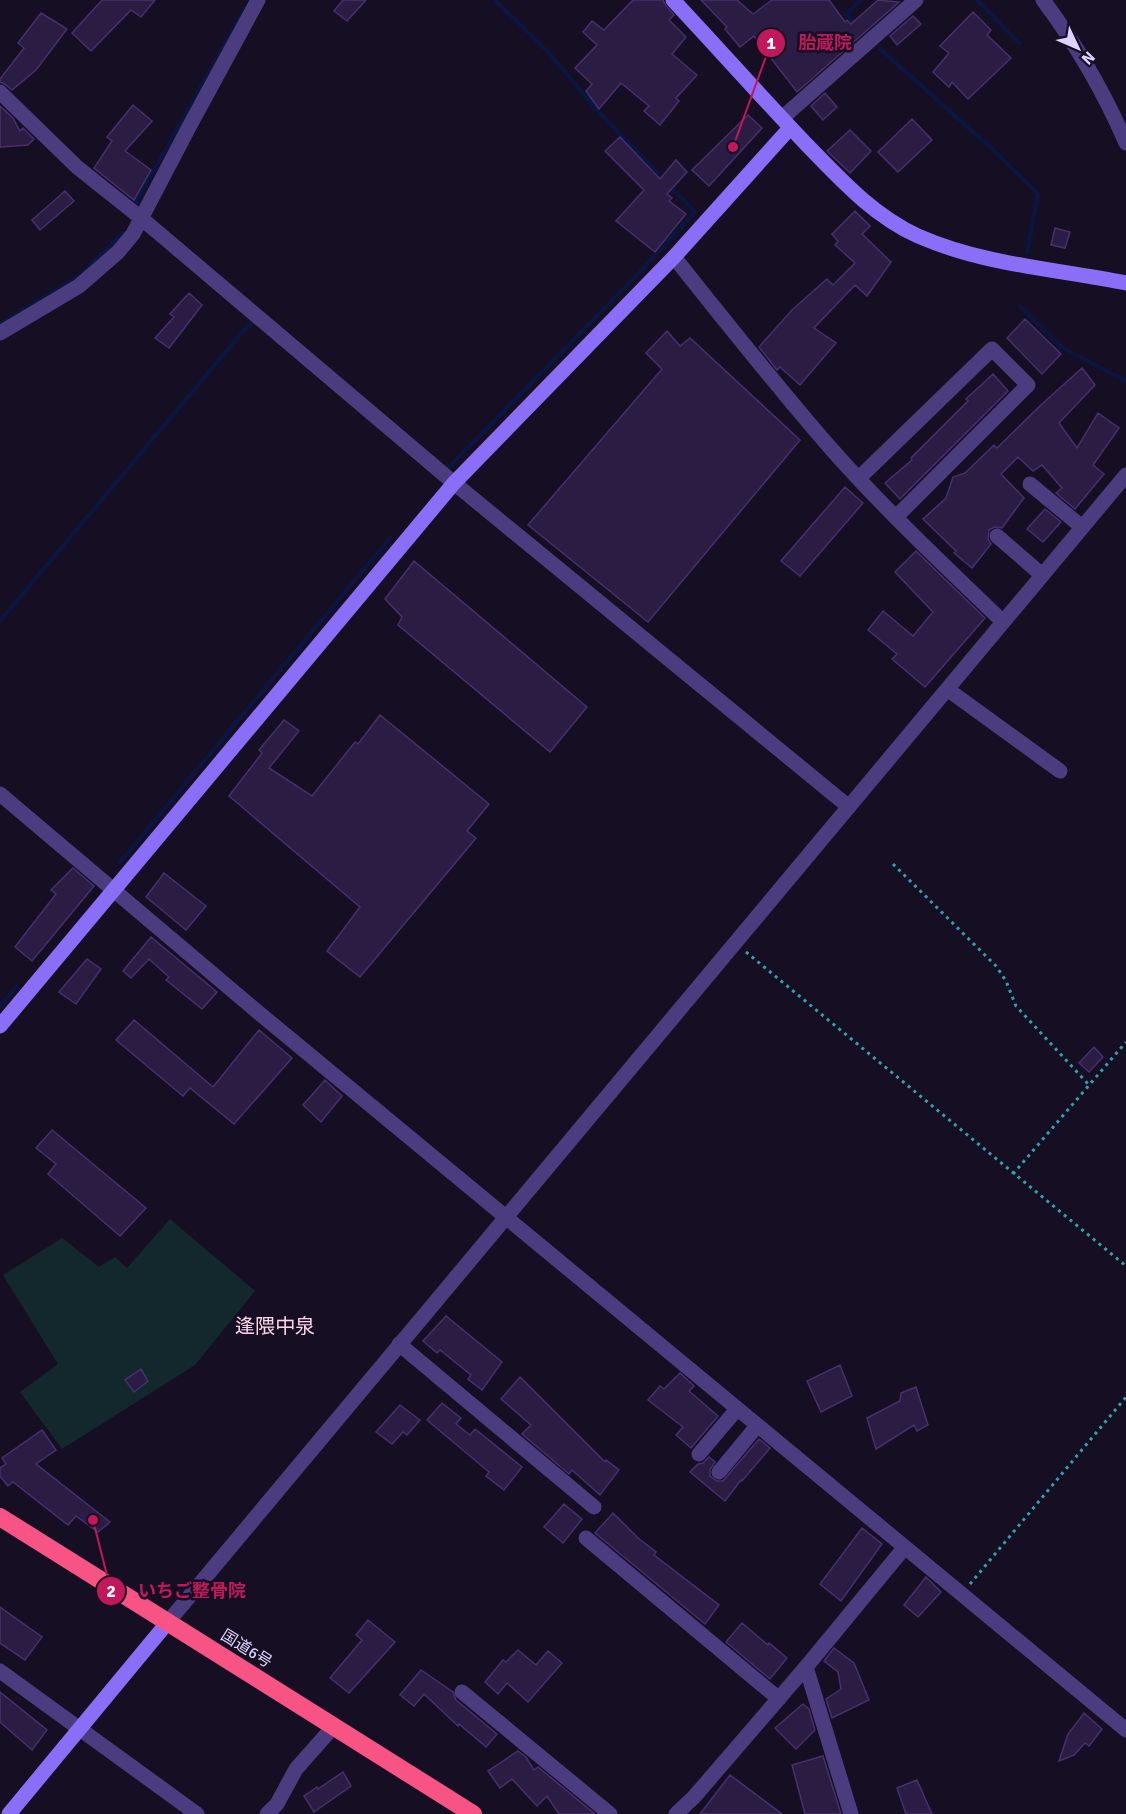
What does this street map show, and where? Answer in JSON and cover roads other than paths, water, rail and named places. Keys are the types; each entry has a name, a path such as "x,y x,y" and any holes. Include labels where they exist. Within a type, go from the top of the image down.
{"highway":[{"name":"国道6号","path":"0,1517 473,1814"}],"street":[{"path":"0,333 79,286 118,252 134,234 258,0"},
{"path":"673,0 786,123 864,202 917,235 982,259 1126,283"},
{"path":"0,1026 454,483 674,257 786,123 916,0"},
{"path":"1043,0 1060,22 1091,73 1126,142"},
{"path":"0,92 77,167 141,218 454,483 849,807"},
{"path":"674,257 828,445 896,517 1003,622"},
{"path":"859,478 992,349 1028,385 896,517"},
{"path":"9,1814 1126,475"},
{"path":"1030,484 1082,527"},
{"path":"996,536 1042,575"},
{"path":"947,689 1060,771"},
{"path":"0,794 506,1219 1126,1730"},
{"path":"399,1344 594,1507"},
{"path":"699,1454 737,1409"},
{"path":"719,1472 757,1426"},
{"path":"586,1538 779,1699"},
{"path":"676,1814 694,1797 779,1699 905,1547"},
{"path":"806,1667 851,1814"},
{"path":"0,1671 197,1814"},
{"path":"462,1692 610,1814"},
{"path":"267,1814 277,1804 296,1769 334,1726"}],"waterway":[{"path":"450,466 637,275 695,212 596,109 550,54 495,0"},
{"path":"861,0 846,14 865,33"},
{"path":"977,0 1019,43"},
{"path":"135,204 247,5"},
{"path":"880,49 990,147 1038,194 1027,253"},
{"path":"0,324 80,276 123,233"},
{"path":"1019,305 1061,347 1126,381"},
{"path":"0,621 250,323"},
{"path":"120,862 390,538"},
{"path":"0,1006 17,986"}],"place":[{"name":"胎蔵院","path":"733,147"},
{"name":"いちご整骨院","path":"93,1520"}],"district":[{"name":"逢隈中泉","path":"275,1326"}]}
